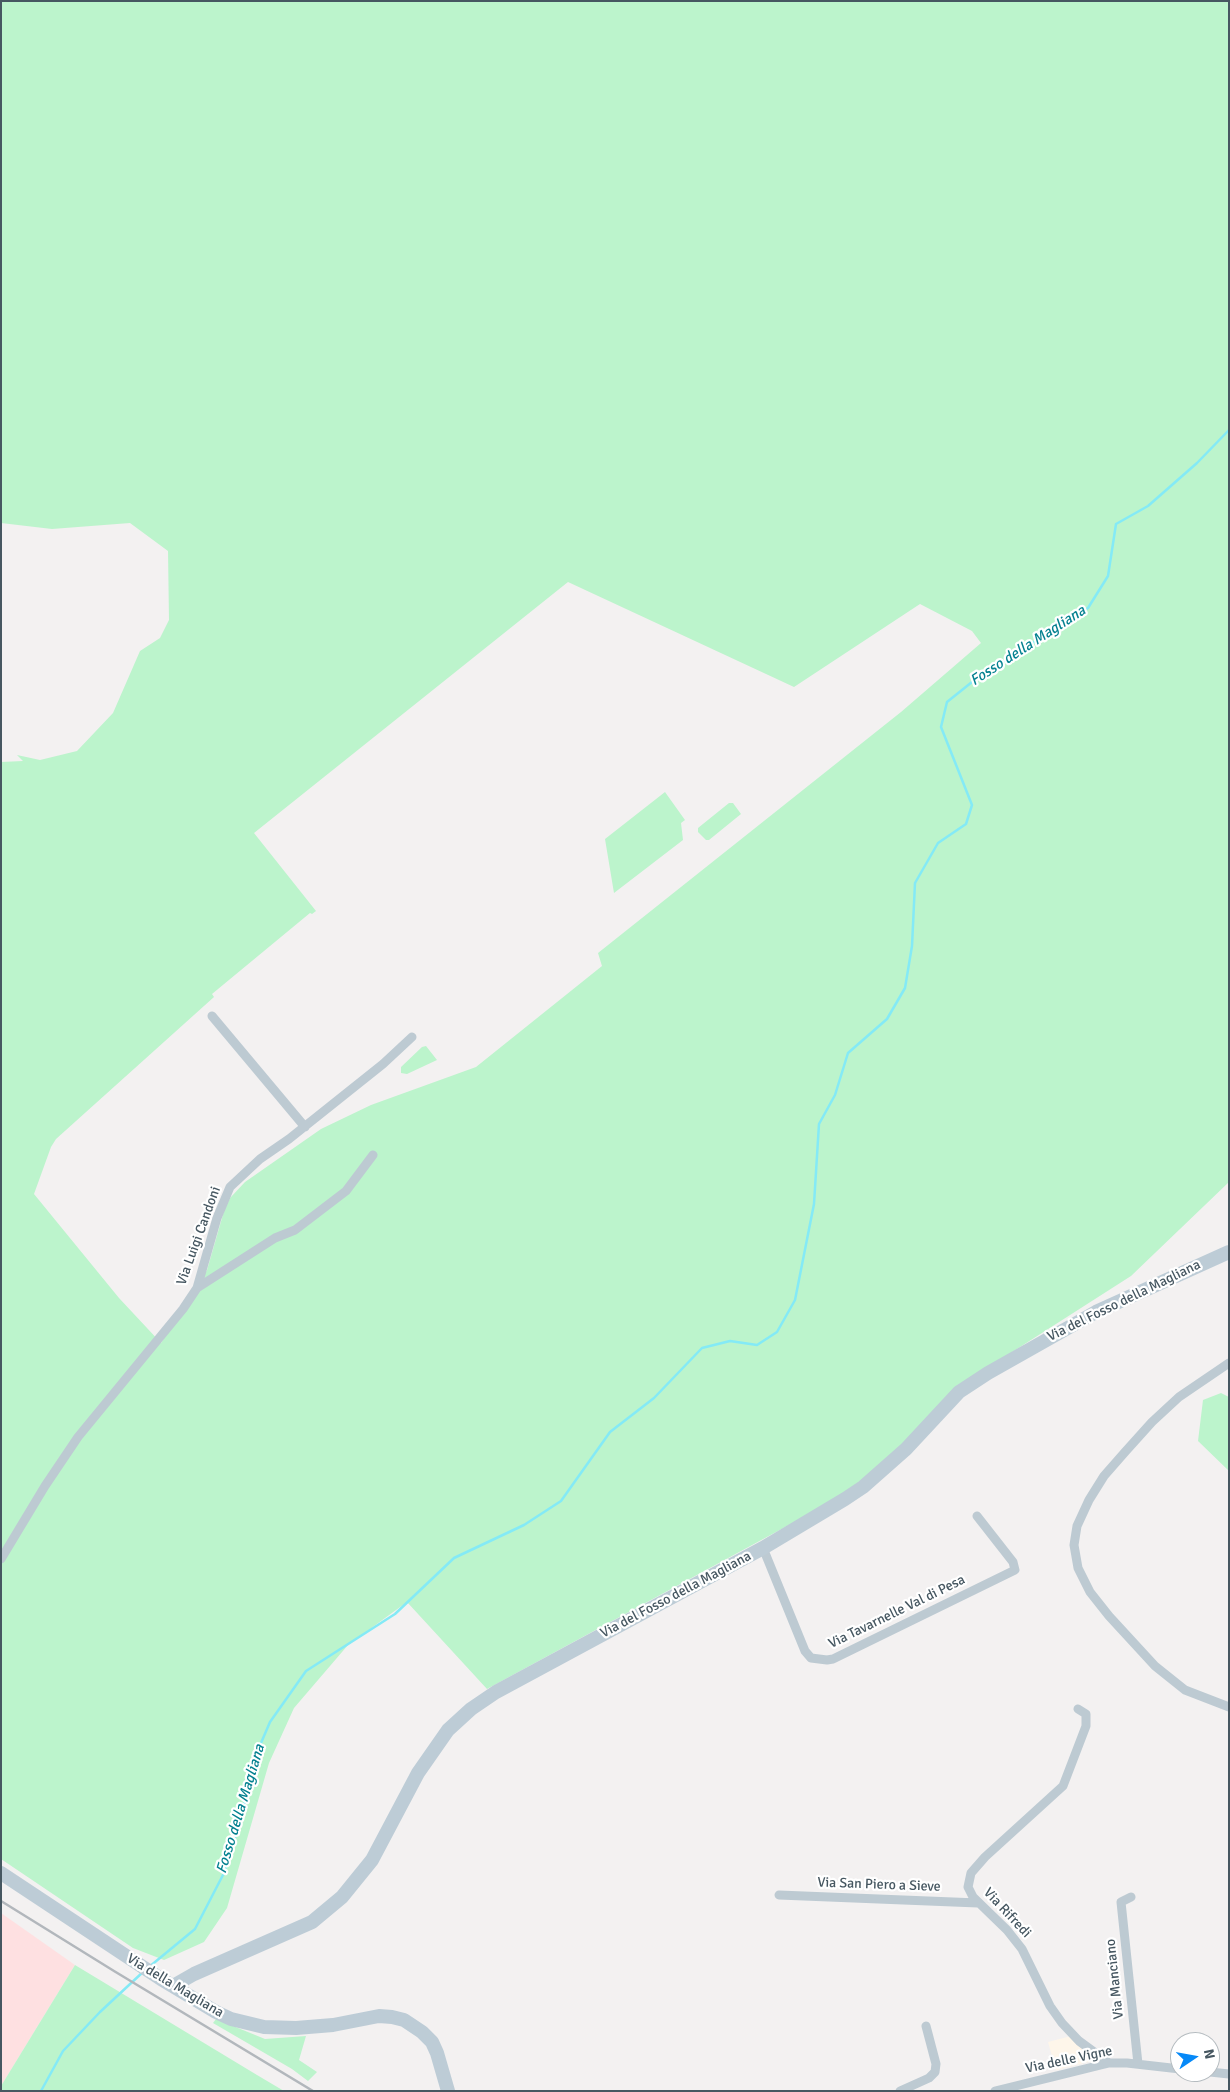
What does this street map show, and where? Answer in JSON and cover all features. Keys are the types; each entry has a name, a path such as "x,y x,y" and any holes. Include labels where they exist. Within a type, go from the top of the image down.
{"street":[{"path":"212,1016 305,1127"},
{"name":"Via Luigi Candoni","path":"1,1558 45,1486 78,1437 183,1308 197,1288 217,1218 230,1187 260,1159 305,1127 383,1064 412,1036"},
{"path":"197,1288 275,1238 295,1230 339,1197 346,1191 373,1155"},
{"name":"Via del Fosso della Magliana","path":"167,1983 194,1974 312,1922 342,1898 372,1860 433,1750 448,1730 471,1709 496,1692 764,1548 863,1487 906,1449 959,1392 988,1373 1087,1317 1229,1252"},
{"path":"1229,1364 1179,1397 1152,1422 1120,1458 1100,1482 1084,1510 1077,1526 1074,1545 1078,1568 1090,1592 1109,1616 1155,1666 1184,1690 1229,1707"},
{"name":"Via Tavarnelle Val di Pesa","path":"764,1548 805,1651 811,1658 827,1660 842,1655 1015,1570 1013,1562 977,1516"},
{"name":"Via Rifredi","path":"1078,1709 1086,1714 1086,1726 1063,1786 974,1869 969,1877 968,1886 971,1895 1007,1930 1022,1949 1050,2006 1066,2028 1079,2041 1109,2063"},
{"name":"Via della Magliana","path":"1,1873 167,1983 231,2019 264,2027 314,2026 378,2016 404,2020 422,2032 434,2047 448,2091"},
{"name":"Via San Piero a Sieve","path":"780,1895 978,1903"},
{"name":"Via Manciano","path":"1131,1897 1121,1902 1138,2064"},
{"path":"900,2091 929,2078 935,2072 936,2064 926,2026"},
{"name":"Via delle Vigne","path":"995,2091 1109,2063 1170,2068"}],"shaded area":[{"path":"1,1913 75,1965 1,2086"},
{"path":"1071,2036 1100,2059 1056,2070 1048,2042"}],"green space":[{"path":"1,1 1229,1 1229,1182 1131,1276 970,1379 870,1477 835,1500 487,1689 407,1602 348,1645 294,1708 269,1763 227,1908 204,1942 164,1960 133,1948 1,1859 1,762 23,761 17,755 40,760 77,751 113,713 140,651 160,638 169,620 168,551 130,523 52,529 1,523","holes":["568,582 794,687 920,604 972,631 981,643 901,712 598,953 602,966 476,1067 371,1105 321,1129 245,1182 230,1198 224,1211 207,1270 161,1343 119,1298 34,1194 51,1147 56,1139 214,997 212,994 310,913 312,914 316,911 254,833"]},
{"path":"665,792 685,820 681,823 683,840 614,893 605,839"},
{"path":"729,803 733,803 741,814 709,840 706,840 698,832 698,828"},
{"path":"426,1046 437,1060 407,1074 401,1073 401,1067 422,1047"},
{"path":"1221,1393 1229,1397 1229,1471 1198,1441 1203,1400"},
{"path":"75,1965 284,2091 1,2091 1,2086"},
{"path":"216,2019 265,2039 306,2036 299,2060 317,2072 308,2081 292,2069 213,2023"}],"waterway":[{"name":"Fosso della Magliana","path":"149,1967 195,1929 224,1873 241,1818 255,1757 270,1722 306,1671 395,1614 454,1558 524,1525 561,1501 610,1432 654,1398 702,1348 730,1341 757,1345 777,1332 795,1300 814,1204 819,1124 835,1095 848,1053 887,1019 905,988 912,946 915,883 938,843 966,824 972,805 941,727 947,702 977,678 1088,608 1108,576 1116,524 1148,506 1197,463 1229,430"},
{"name":"Fosso della Magliana","path":"41,2091 63,2051 100,2012 143,1972"}],"railway":[{"path":"1,1901 313,2091"}]}
